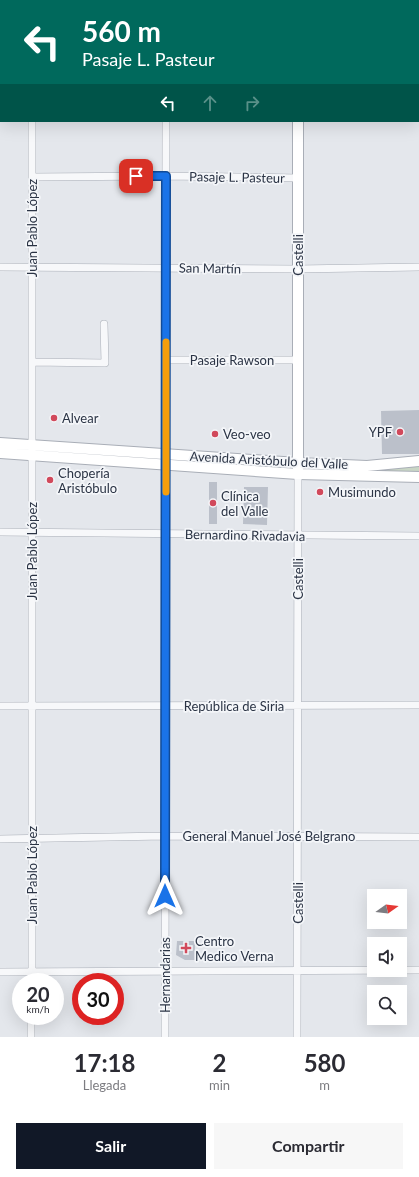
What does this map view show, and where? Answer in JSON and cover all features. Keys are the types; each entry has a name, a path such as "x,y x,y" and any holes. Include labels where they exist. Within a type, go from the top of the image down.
{"main road":[{"name":"Castelli","path":"298,122 298,474"},
{"name":"Avenida Aristóbulo del Valle","path":"0,443 298,463 367,466 419,461"},
{"name":"Avenida Aristóbulo del Valle","path":"0,453 298,474 419,477"}],"street":[{"name":"Juan Pablo López","path":"32,122 32,972"},
{"name":"Hernandarias","path":"165,1037 166,122"},
{"name":"Pasaje L. Pasteur","path":"32,177 166,176 298,178"},
{"name":"San Martín","path":"0,267 298,269 419,267"},
{"path":"32,362 105,364 104,324"},
{"name":"Pasaje Rawson","path":"166,360 298,360"},
{"name":"Castelli","path":"297,1037 298,474"},
{"name":"Bernardino Rivadavia","path":"0,532 419,536"},
{"name":"República de Siria","path":"0,706 419,705"},
{"name":"General Manuel José Belgrano","path":"0,839 165,836 419,837"},
{"path":"0,972 419,970"},
{"path":"31,1037 32,1025"}],"green space":[{"path":"419,464 419,473 359,470"}],"building":[{"name":"YPF","path":"419,410 419,454 382,454 381,411"},
{"name":"Clínica del Valle","path":"209,482 217,482 217,524 209,524"},
{"path":"244,487 268,487 267,525 243,524"},
{"name":"Centro Medico Verna","path":"177,941 195,941 195,960 185,960 176,955"}],"slow traffic":[{"path":"166,342 166,492"}],"place":[{"name":"Alvear","path":"54,418"},
{"name":"YPF","path":"400,432"},
{"name":"Veo-veo","path":"215,434"},
{"name":"Chopería Aristóbulo","path":"50,480"},
{"name":"Musimundo","path":"320,492"},
{"name":"Clínica del Valle","path":"213,503"},
{"name":"Centro Medico Verna","path":"186,948"}],"route":[{"path":"136,176 166,176 165,896"}]}
